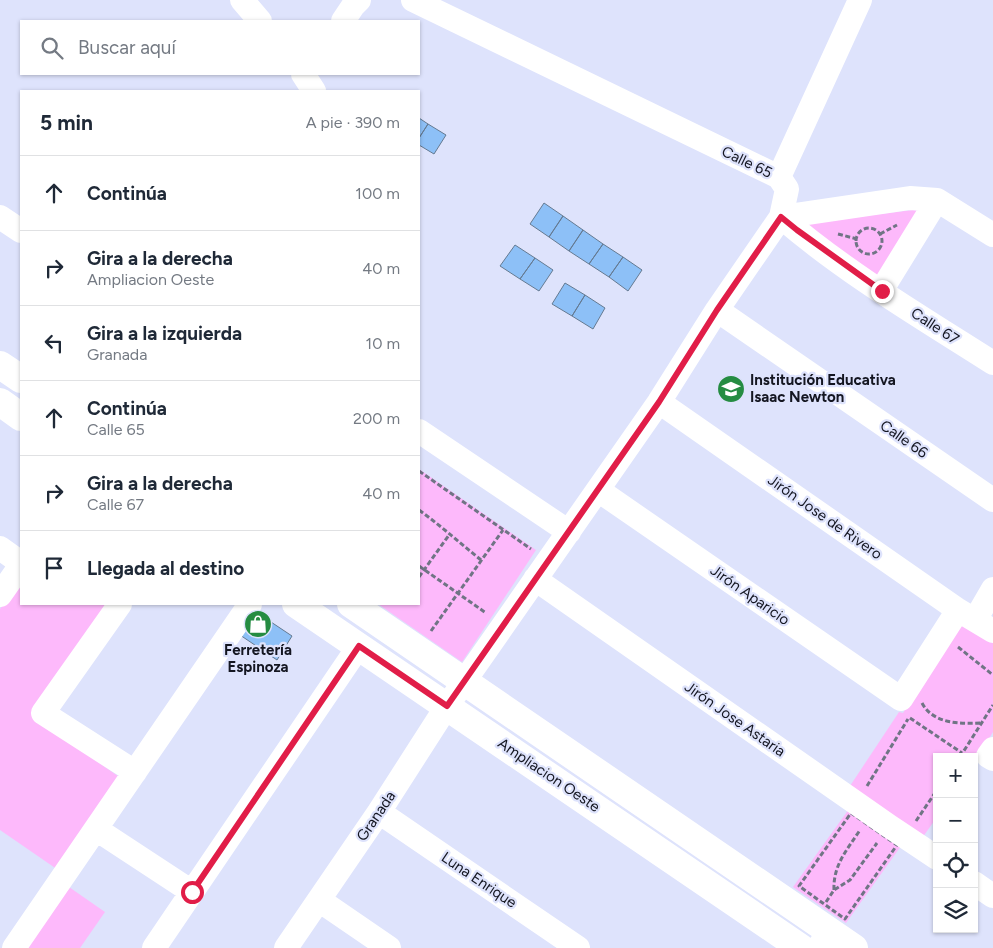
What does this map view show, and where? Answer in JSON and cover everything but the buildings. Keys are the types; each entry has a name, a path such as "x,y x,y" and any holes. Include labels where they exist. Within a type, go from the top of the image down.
{"main road":[{"path":"0,365 20,378"},
{"path":"0,402 20,415"},
{"name":"Ampliacion Oeste","path":"298,605 801,948"},
{"name":"Ampliacion Oeste","path":"351,605 464,682 824,940 854,948"}],"street":[{"path":"242,0 259,20"},
{"path":"344,20 359,0"},
{"name":"Calle 65","path":"412,0 779,177 787,189 781,217 717,310 659,402 464,682"},
{"path":"779,177 860,0"},
{"path":"781,217 910,198 937,200 993,235"},
{"path":"882,291 937,200"},
{"path":"0,217 20,230"},
{"name":"Calle 67","path":"781,217 882,291 993,363"},
{"name":"Calle 66","path":"717,310 993,500"},
{"name":"Jirón Jose de Rivero","path":"659,402 975,620"},
{"path":"420,432 569,532"},
{"name":"Jirón Aparicio","path":"598,490 910,706"},
{"path":"0,548 20,563"},
{"path":"0,595 20,565"},
{"name":"Jirón Jose Astaria","path":"535,578 933,855"},
{"path":"910,706 975,620 993,589"},
{"path":"119,605 44,713 135,772"},
{"path":"14,948 249,605"},
{"path":"154,948 359,646"},
{"name":"Granada","path":"286,948 380,812 464,682"},
{"name":"Luna Enrique","path":"380,812 578,948"},
{"path":"96,829 192,892"},
{"path":"978,886 993,896"},
{"path":"319,900 389,948"}],"path":[{"path":"870,228 875,230 880,234 882,240 882,246 872,254 862,252 857,244 859,233 864,229 870,228"},
{"path":"420,472 533,550"},
{"path":"420,512 445,529 449,535 481,560"},
{"path":"428,634 502,530"},
{"path":"420,576 449,535"},
{"path":"420,567 489,615"},
{"path":"958,646 993,675"},
{"path":"962,753 993,705"},
{"path":"910,706 926,710 936,718 960,724 981,723"},
{"path":"910,706 959,753"},
{"path":"915,822 933,796"},
{"path":"851,813 865,822 897,845 845,918 799,886 851,813"},
{"path":"834,890 836,868 865,822"},
{"path":"824,905 834,890 850,880 883,834"}],"shaded area":[{"path":"913,210 921,211 880,283 806,223"},
{"path":"420,470 536,550 462,662 379,605 420,605"},
{"path":"20,580 20,605 110,605 32,716 125,781 61,872 0,830 0,609"},
{"path":"962,623 993,643 993,732 978,756 978,753 933,753 933,823 920,841 846,792 899,712 903,713"},
{"path":"849,809 901,846 846,923 793,887"},
{"path":"69,887 105,912 80,948 26,948"}],"place":[{"name":"Institución Educativa Isaac Newton","path":"731,389"},
{"name":"Ferretería Espinoza","path":"258,624"}],"route":[{"path":"192,892 359,646 447,706 659,402 717,310 781,217 882,291"}]}
